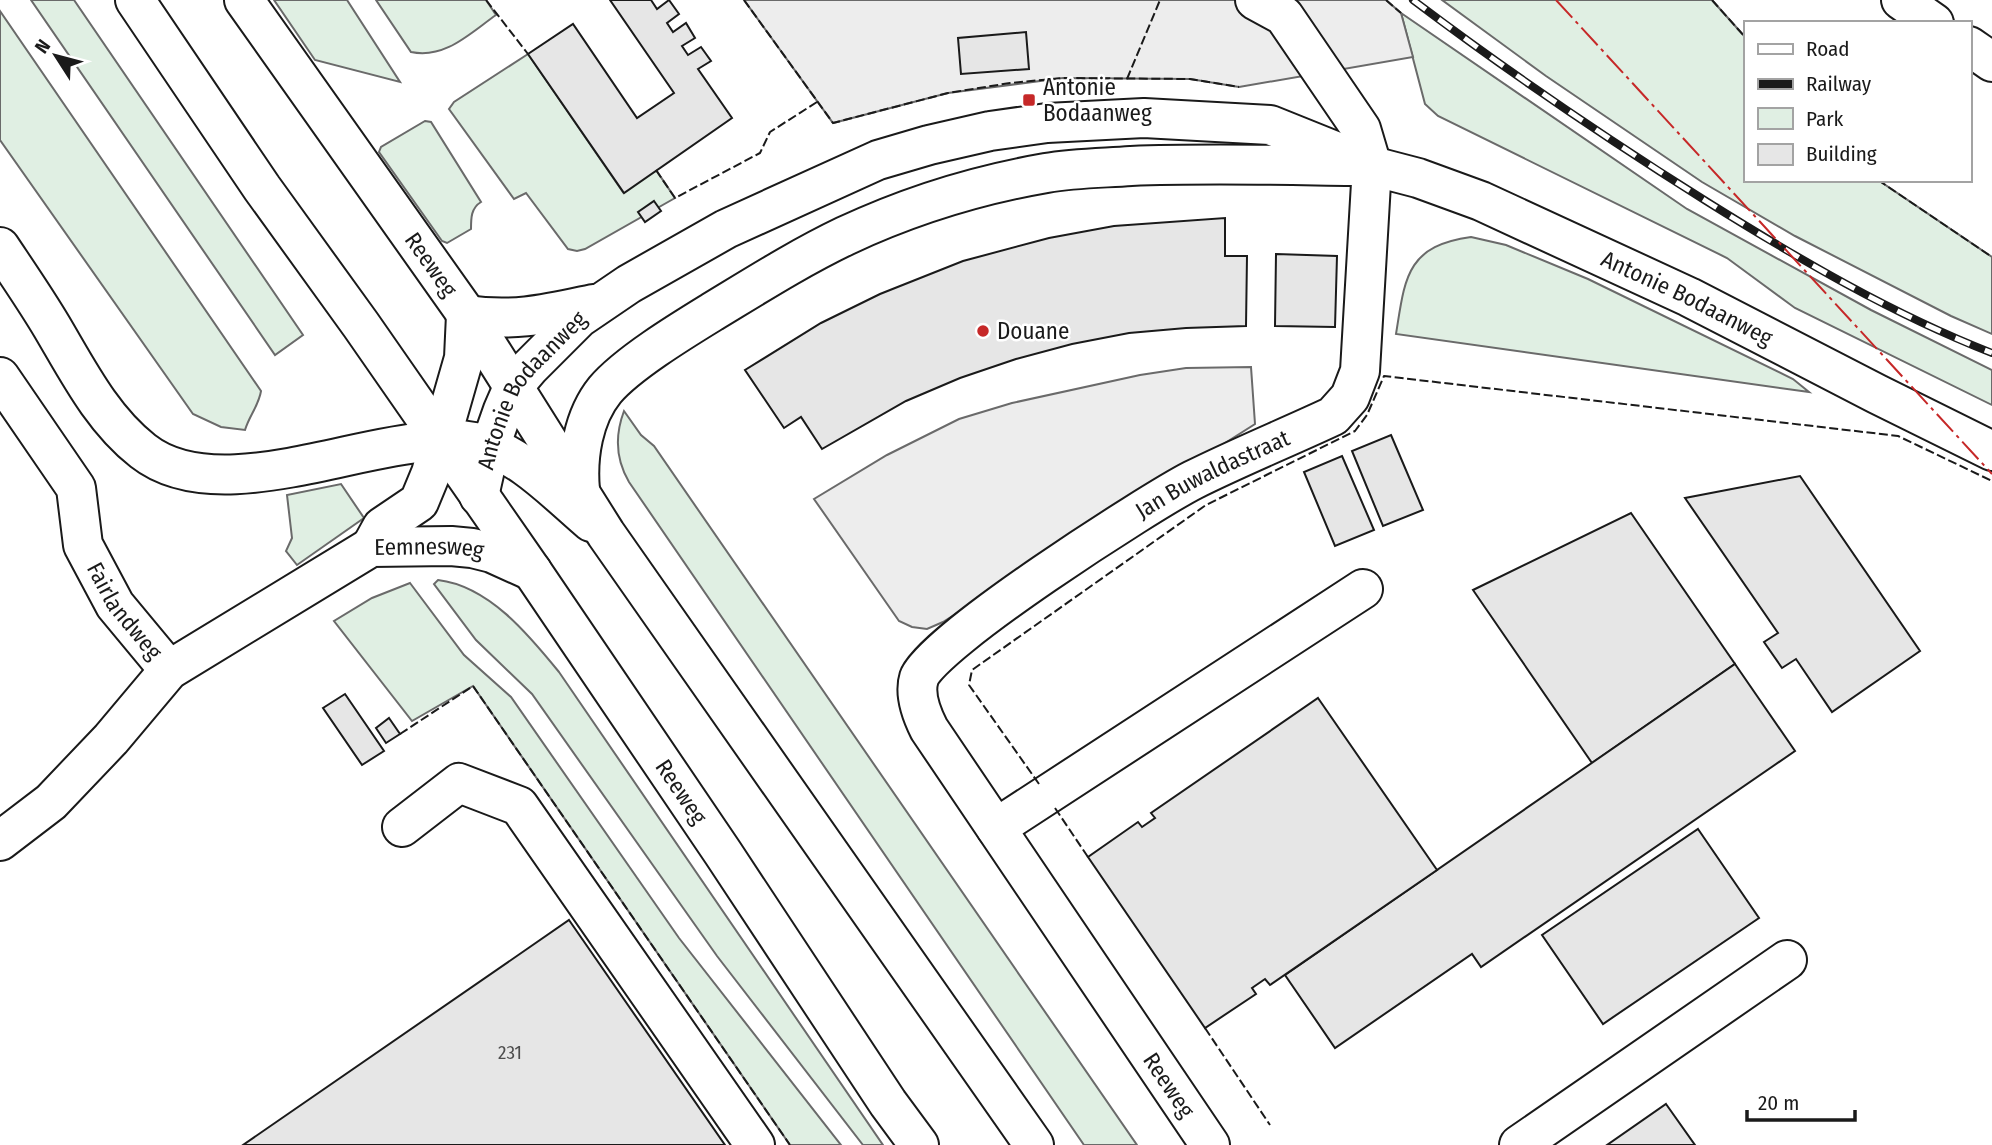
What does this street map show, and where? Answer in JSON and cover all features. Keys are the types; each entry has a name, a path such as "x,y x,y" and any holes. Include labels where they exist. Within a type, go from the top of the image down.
{"street":[{"name":"Reeweg","path":"135,0 262,188 532,571 888,1103 919,1145"},
{"name":"Reeweg","path":"244,0 466,315 606,534 1034,1145"},
{"path":"1255,0 1284,16 1361,129 1373,166"},
{"path":"1900,0 1931,21"},
{"path":"1971,47 1992,62"},
{"name":"Antonie Bodaanweg","path":"479,496 495,429 513,387 550,345 579,318 629,284 726,229 878,160 990,131 1047,123 1144,118 1270,125 1373,166 1418,178 1493,207 1689,297 1992,451"},
{"name":"Antonie Bodaanweg","path":"580,490 579,451 586,430 603,392 618,376 688,326 768,278 842,237 890,216 1000,182 1049,172 1152,165 1373,166"},
{"name":"Jan Buwaldastraat","path":"920,711 919,679 932,658 960,634 1162,498 1232,461 1333,416 1342,408 1356,384 1363,355 1373,166"},
{"path":"0,247 111,420 144,452 170,467 194,473 240,474 273,470 377,448 441,440"},
{"name":"Antonie Bodaanweg","path":"466,315 497,319 516,318 604,302"},
{"name":"Eemnesweg","path":"371,547 382,527 419,502 431,473 464,358 466,315"},
{"name":"Fairlandweg","path":"0,377 76,488 83,545 115,605 169,670 371,547"},
{"path":"377,448 399,409 403,385"},
{"name":"Reeweg","path":"441,440 474,442 518,462 541,478 606,534"},
{"name":"Eemnesweg","path":"371,547 451,545 472,548 492,553 532,571"},
{"path":"996,828 1363,589"},
{"path":"0,841 51,802 111,739 169,670"},
{"name":"Reeweg","path":"920,711 929,729 1210,1145"},
{"path":"402,827 458,783 519,806 755,1145"},
{"path":"1519,1145 1787,960"}],"green space":[{"path":"31,0 74,0 303,335 275,355"},
{"path":"274,0 347,0 400,82 315,60"},
{"path":"376,0 486,0 496,15 446,48 435,52 411,52"},
{"path":"1442,0 1712,0 1744,36 1744,182 1881,182 1992,257 1992,334 1951,316 1795,236 1702,182 1546,76"},
{"path":"0,11 261,391 245,430 221,427 193,414 0,140"},
{"path":"1401,13 1687,209 1871,310 1992,370 1992,405 1795,308 1727,258 1438,116 1425,104"},
{"path":"528,54 623,192 656,170 675,198 577,251 568,249 526,193 514,199 449,109 454,102"},
{"path":"425,121 431,122 481,202 473,210 471,229 447,243 442,241 379,152 381,147"},
{"path":"1471,237 1506,245 1588,279 1793,379 1809,392 1396,334 1402,296 1412,268 1433,248 1449,241"},
{"path":"624,411 641,435 654,446 1137,1145 1084,1145 629,482 621,465 618,447"},
{"path":"341,484 364,518 297,565 286,551 292,538 287,495"},
{"path":"438,580 457,584 491,602 521,628 559,672 883,1145 863,1145 717,956 532,694 476,640 434,584"},
{"path":"410,583 464,655 511,697 679,938 841,1145 790,1145 473,686 412,721 334,621 372,598"}],"shaded area":[{"path":"744,0 1386,0 1401,13 1413,57 1239,87 1190,79 1063,78 948,93 833,123"},
{"path":"1251,367 1255,424 943,622 927,629 912,627 899,621 814,499 887,455 959,419 1012,403 1140,375 1186,368"}],"building":[{"path":"610,0 651,0 657,9 669,0 679,14 667,23 673,32 686,23 695,38 682,46 688,55 701,47 711,61 698,69 732,118 624,193 528,54 573,24 637,118 674,93"},
{"path":"1026,32 1029,69 961,74 958,38"},
{"path":"654,201 661,211 645,222 638,212"},
{"name":"Douane","path":"1225,218 1225,256 1247,256 1246,326 1129,333 1016,359 960,378 906,401 822,449 801,417 784,428 745,370 821,323 880,294 963,261 1049,238 1114,226"},
{"path":"1276,254 1337,256 1335,327 1275,326"},
{"path":"1391,435 1423,510 1383,526 1352,451"},
{"path":"1342,456 1374,530 1335,546 1304,472"},
{"path":"1800,476 1920,651 1832,712 1796,659 1782,668 1764,642 1778,633 1685,498"},
{"path":"1631,513 1735,664 1592,763 1473,590"},
{"path":"1735,664 1795,751 1481,967 1472,954 1335,1048 1285,975"},
{"path":"345,694 384,751 362,765 323,708"},
{"path":"1318,698 1437,870 1270,985 1265,979 1252,988 1256,994 1205,1028 1088,857 1138,822 1142,827 1155,818 1151,813"},
{"path":"389,718 400,734 386,743 376,728"},
{"path":"1698,829 1759,918 1603,1024 1542,935"},
{"path":"569,920 725,1145 243,1145"},
{"path":"1666,1104 1695,1145 1607,1145"}],"railway":[{"path":"1413,0 1557,104 1740,222 1882,303 1992,353"}],"fence":[{"path":"486,0 528,54"},
{"path":"744,0 833,123 948,93 1063,78 1190,79 1239,87"},
{"path":"1127,79 1160,0"},
{"path":"1386,0 1401,13"},
{"path":"1712,0 1744,36"},
{"path":"656,170 675,198 760,153 770,132 817,102"},
{"path":"1881,182 1992,257"},
{"path":"1039,784 969,685 972,670 1206,505 1355,431 1367,415 1384,376 1898,436 1992,481"},
{"path":"400,734 473,686 790,1145"},
{"path":"1055,808 1088,857"},
{"path":"1205,1028 1270,1125"}],"power":[{"path":"1556,0 1992,474"}],"place":[{"name":"Antonie Bodaanweg","path":"1029,100"},
{"name":"Douane","path":"983,331"}]}
